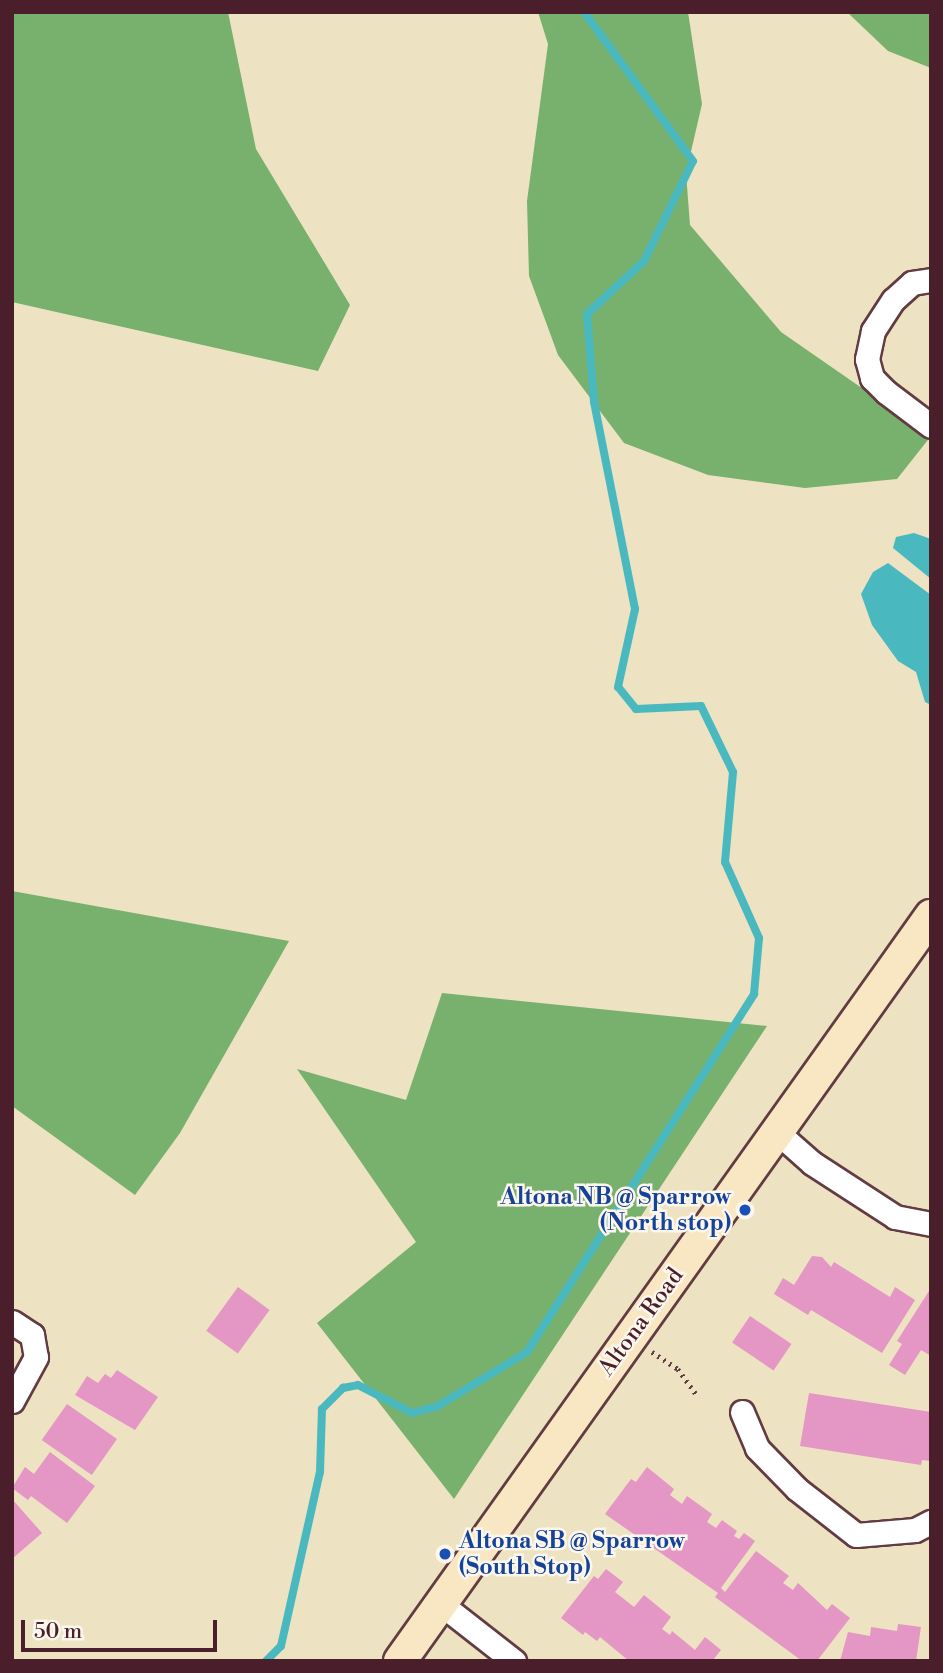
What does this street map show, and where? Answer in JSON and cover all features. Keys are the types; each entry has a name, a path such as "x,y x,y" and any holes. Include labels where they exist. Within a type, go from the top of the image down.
{"main road":[{"name":"Altona Road","path":"400,1661 931,916"}],"street":[{"path":"931,280 912,284 893,300 873,331 867,359 872,378 886,393 931,426"},
{"path":"777,1132 812,1163 895,1217 931,1224"},
{"path":"12,1322 33,1335 36,1357 12,1401"},
{"path":"742,1412 757,1448 797,1489 856,1535 915,1530 931,1522"},
{"path":"442,1604 514,1661"}],"path":[{"path":"629,1337 678,1369 696,1394"}],"green space":[{"path":"12,12 228,12 256,149 350,305 318,371 12,302"},
{"path":"538,12 688,12 702,104 686,173 690,225 781,332 931,436 897,479 805,488 708,475 624,443 558,355 529,276 527,201 548,44"},
{"path":"847,12 931,12 931,68 888,51"},
{"path":"12,891 289,941 180,1133 135,1195 12,1106"},
{"path":"442,993 767,1026 454,1499 317,1323 416,1242 297,1069 406,1100"}],"water":[{"path":"914,533 931,539 931,579 893,548 896,537"},
{"path":"888,563 931,595 931,705 925,702 916,672 898,661 872,625 861,594 873,572"}],"building":[{"path":"812,1256 822,1257 831,1267 834,1262 890,1297 895,1287 915,1300 882,1353 811,1310 808,1315 774,1294 783,1278 794,1285"},
{"path":"238,1287 270,1310 238,1354 206,1331"},
{"path":"929,1291 931,1356 921,1350 905,1375 889,1365 902,1344 897,1341"},
{"path":"750,1316 791,1344 774,1370 732,1343"},
{"path":"117,1370 158,1397 135,1430 75,1395 87,1376 98,1383 105,1374 111,1378"},
{"path":"809,1393 931,1412 931,1461 922,1460 921,1465 800,1446"},
{"path":"67,1404 117,1439 92,1475 42,1440"},
{"path":"50,1452 95,1486 67,1523 31,1496 28,1500 12,1488 25,1467 34,1474"},
{"path":"647,1467 674,1489 670,1495 682,1504 687,1496 712,1514 707,1522 716,1528 722,1520 737,1531 734,1536 739,1539 744,1533 755,1541 721,1588 725,1592 756,1551 789,1576 783,1583 793,1590 798,1583 827,1610 832,1604 850,1618 817,1661 802,1661 715,1597 718,1593 605,1514 631,1479 636,1482"},
{"path":"12,1499 42,1533 12,1559"},
{"path":"606,1569 623,1582 615,1592 634,1607 644,1595 671,1617 662,1629 670,1635 672,1631 695,1650 705,1637 721,1650 712,1661 629,1661 600,1637 597,1641 585,1632 583,1635 561,1618 594,1576 598,1579"},
{"path":"898,1624 921,1627 916,1661 840,1661 848,1632 870,1636 871,1627 897,1631"}],"waterway":[{"path":"266,1661 281,1646 320,1472 322,1409 343,1388 358,1385 412,1413 438,1406 527,1352 754,994 759,938 725,862 733,772 701,706 636,709 618,687 635,609 594,402 587,314 644,261 693,161 584,12"}],"place":[{"name":"Altona NB @ Sparrow (North stop)","path":"745,1210"},
{"name":"Altona SB @ Sparrow (South Stop)","path":"445,1554"}]}
